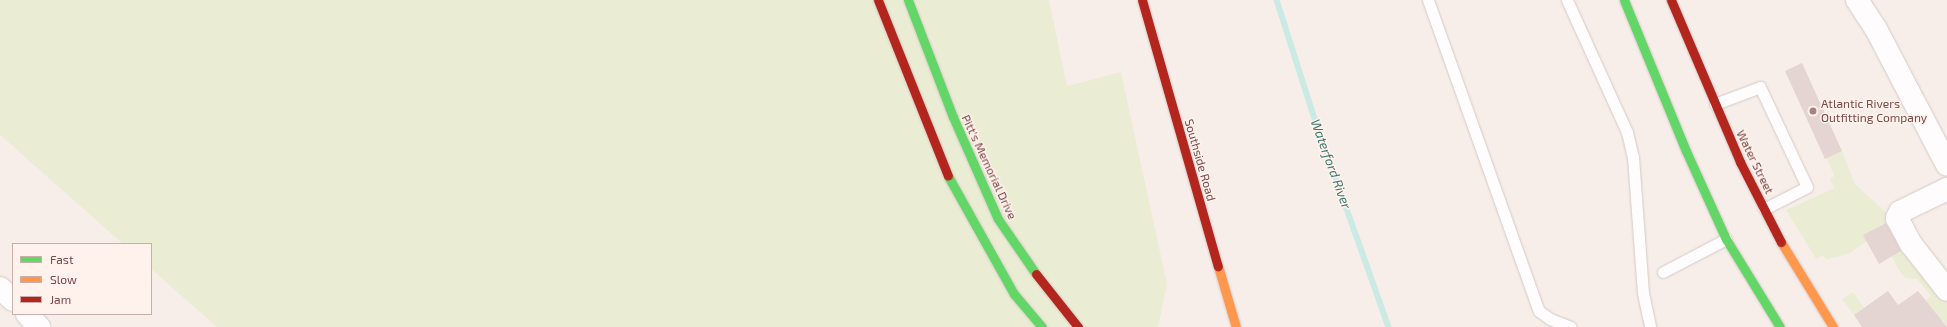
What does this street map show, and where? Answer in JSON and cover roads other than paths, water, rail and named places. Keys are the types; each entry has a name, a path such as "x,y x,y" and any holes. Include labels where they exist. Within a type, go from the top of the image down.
{"main road":[{"path":"878,0 950,182 1014,294 1042,327"},
{"name":"Pitt's Memorial Drive","path":"908,0 952,117 998,219 1052,297 1078,327"},
{"name":"Southside Road","path":"1142,0 1236,327"},
{"path":"1624,0 1686,151 1726,239 1780,327"},
{"name":"Water Street","path":"1671,0 1714,104 1764,209 1795,265 1833,327"}],"street":[{"path":"1857,0 1876,29 1947,166"},
{"path":"1947,189 1900,212 1897,218 1911,244 1947,290"},
{"path":"0,288 12,299"},
{"path":"28,315 39,327"}],"lane":[{"path":"1428,0 1539,311 1550,319 1571,327"},
{"path":"1566,0 1627,132 1633,157 1643,292 1650,327"},
{"path":"1714,104 1760,87 1807,187 1764,209"},
{"path":"1664,272 1726,239"}],"waterway":[{"name":"Waterford River","path":"1277,0 1312,110 1389,327"}],"place":[{"name":"Atlantic Rivers Outfitting Company","path":"1813,111"}]}
